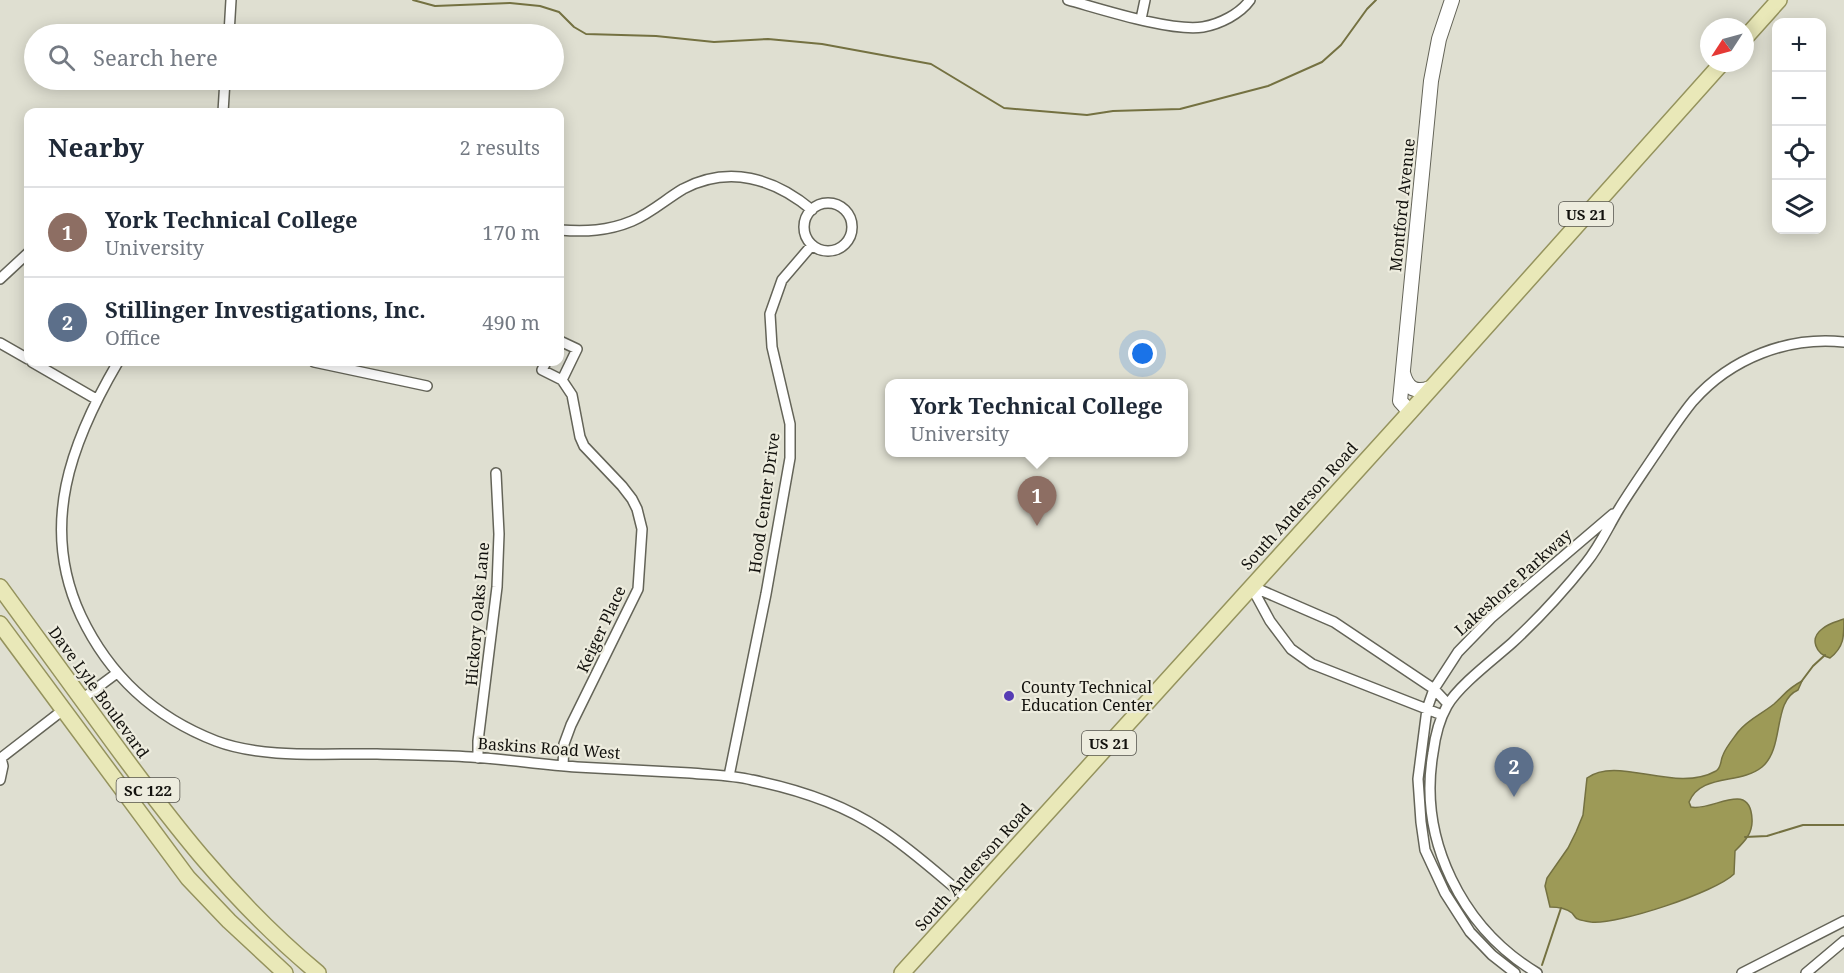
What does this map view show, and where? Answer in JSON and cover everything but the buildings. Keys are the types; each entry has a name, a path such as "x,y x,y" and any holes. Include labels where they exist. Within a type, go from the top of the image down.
{"main road":[{"path":"1754,28 1779,0"},
{"name":"South Anderson Road","path":"902,973 1410,412 1714,72"},
{"name":"Dave Lyle Boulevard","path":"0,587 148,790 201,858 248,908 318,973"},
{"name":"SC 122","path":"0,624 189,878 229,921 285,973"},
{"path":"248,908 331,973"}],"street":[{"path":"230,24 231,0"},
{"path":"1068,0 1170,26 1203,27 1227,19 1245,8 1250,0"},
{"path":"1141,19 1145,0"},
{"name":"Montford Avenue","path":"1410,412 1400,401 1431,81 1439,39 1452,0"},
{"path":"223,108 224,90"},
{"path":"564,230 593,232 631,222 685,188 719,178 745,177 771,183 799,198 812,210"},
{"path":"825,204 840,207 849,218 850,234 842,247 826,251 812,245 807,239 804,223 812,210 825,204"},
{"name":"Hood Center Drive","path":"729,776 766,594 789,458 790,423 772,346 770,314 782,280 812,245"},
{"path":"0,279 24,256"},
{"name":"Lakeshore Parkway","path":"1537,973 1507,952 1479,924 1455,888 1437,843 1432,816 1429,775 1442,715 1448,704 1478,673 1557,600 1597,549 1618,511 1678,420 1713,381 1734,366 1776,347 1827,340 1844,342"},
{"path":"0,343 24,357"},
{"path":"562,380 577,349 564,343"},
{"path":"40,366 96,399"},
{"name":"Baskins Road West","path":"116,366 96,399 81,432 66,477 62,514 62,545 67,574 75,603 95,642 117,673 126,684 149,703 180,724 217,741 243,748 278,752 478,758 750,779 801,791 857,815 903,845 968,899"},
{"path":"334,366 427,386"},
{"name":"Keiger Place","path":"544,366 542,370 562,380 572,395 577,429 584,446 632,499 642,529 638,589 571,725 564,744 563,766"},
{"path":"1403,373 1406,383 1413,389 1431,388"},
{"name":"Hickory Oaks Lane","path":"478,758 478,741 497,587 499,534 496,473"},
{"name":"Lakeshore Parkway","path":"1515,973 1492,955 1470,932 1445,893 1425,850 1418,779 1427,708 1434,689 1458,652 1491,618 1583,538 1618,511"},
{"path":"1251,586 1334,622 1434,689 1448,704"},
{"path":"1251,586 1270,621 1291,649 1312,664 1442,715"},
{"path":"82,699 117,673"},
{"path":"0,780 3,766 0,758 63,710"},
{"path":"1742,973 1844,921"},
{"path":"1806,973 1844,941"}],"shaded area":[{"path":"1844,619 1841,646 1830,658 1825,656 1816,646 1818,633 1825,627"},
{"path":"1802,681 1798,690 1785,704 1774,748 1762,767 1743,776 1702,787 1689,802 1691,807 1700,807 1737,799 1745,801 1750,807 1752,819 1750,833 1735,851 1734,874 1708,890 1688,898 1643,913 1604,922 1581,920 1567,910 1550,907 1545,886 1547,878 1568,848 1583,815 1587,778 1600,772 1614,770 1683,779 1700,777 1716,771 1726,749 1742,727"}],"waterway":[{"path":"413,0 435,6 510,3 540,6 559,12 574,27 586,34 656,36 714,42 768,39 822,44 931,64 1004,108 1087,115 1113,111 1180,109 1268,86 1322,62 1341,45 1376,0"},
{"path":"1801,682 1825,655"},
{"path":"1745,837 1767,836 1803,825 1844,825"},
{"path":"1542,965 1561,908"}],"place":[{"name":"York Technical College","path":"1037,526"},
{"name":"County Technical Education Center","path":"1009,696"},
{"name":"Stillinger Investigations, Inc.","path":"1514,797"}]}
